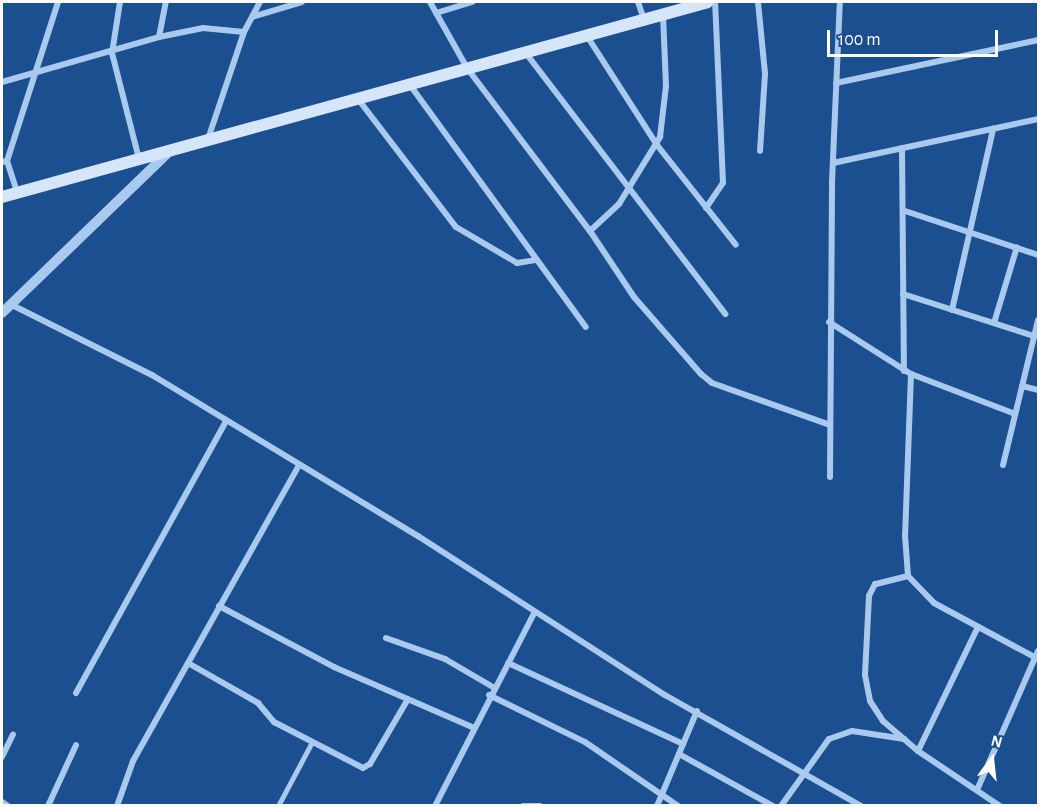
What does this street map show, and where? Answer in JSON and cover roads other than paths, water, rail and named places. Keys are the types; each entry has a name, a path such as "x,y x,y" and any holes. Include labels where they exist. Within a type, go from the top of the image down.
{"main road":[{"path":"2,197 708,2"}],"street":[{"path":"17,192 4,161 58,2"},
{"path":"120,2 112,53 139,159"},
{"path":"159,37 166,2"},
{"path":"208,140 244,32 260,2"},
{"path":"252,17 302,2"},
{"path":"430,2 467,68 590,231 634,297 706,379 830,425"},
{"path":"436,13 472,2"},
{"path":"638,2 644,19"},
{"path":"706,208 723,183 715,2"},
{"path":"758,2 765,74 760,151"},
{"path":"830,477 833,163 840,2"},
{"path":"590,231 614,210 657,145 666,86 663,14"},
{"path":"2,82 112,53 159,37 203,28 244,32"},
{"path":"586,35 657,145 736,245"},
{"path":"836,83 1038,40"},
{"path":"525,52 725,314"},
{"path":"409,84 586,327"},
{"path":"358,98 456,227 518,263 537,260"},
{"path":"833,163 1038,119"},
{"path":"952,310 993,129"},
{"path":"902,148 905,211 904,370"},
{"path":"2,313 171,150"},
{"path":"905,211 1038,255"},
{"path":"994,323 1017,248"},
{"path":"903,294 1035,336"},
{"path":"12,305 152,375 298,467 418,536 534,613 802,775 861,806"},
{"path":"830,322 911,374 1015,414"},
{"path":"1003,465 1038,323"},
{"path":"911,374 905,535 908,576 934,603 1037,656 977,790"},
{"path":"1022,386 1038,390"},
{"path":"76,693 226,421"},
{"path":"117,806 129,768 298,467"},
{"path":"908,576 875,584 869,596 865,675 876,712 918,750 1000,806"},
{"path":"219,606 334,667 474,728"},
{"path":"435,806 493,687 534,613"},
{"path":"918,750 978,627"},
{"path":"386,638 445,659 493,687"},
{"path":"188,663 258,703 274,722 367,767 408,699"},
{"path":"508,663 683,744"},
{"path":"489,695 585,742 678,806"},
{"path":"657,806 697,711"},
{"path":"781,806 825,742 847,731 905,739"},
{"path":"2,757 13,734"},
{"path":"48,806 75,745"},
{"path":"679,754 773,806"},
{"path":"2,802 8,806"},
{"path":"523,806 540,806"}],"lane":[{"path":"278,806 312,742"}]}
